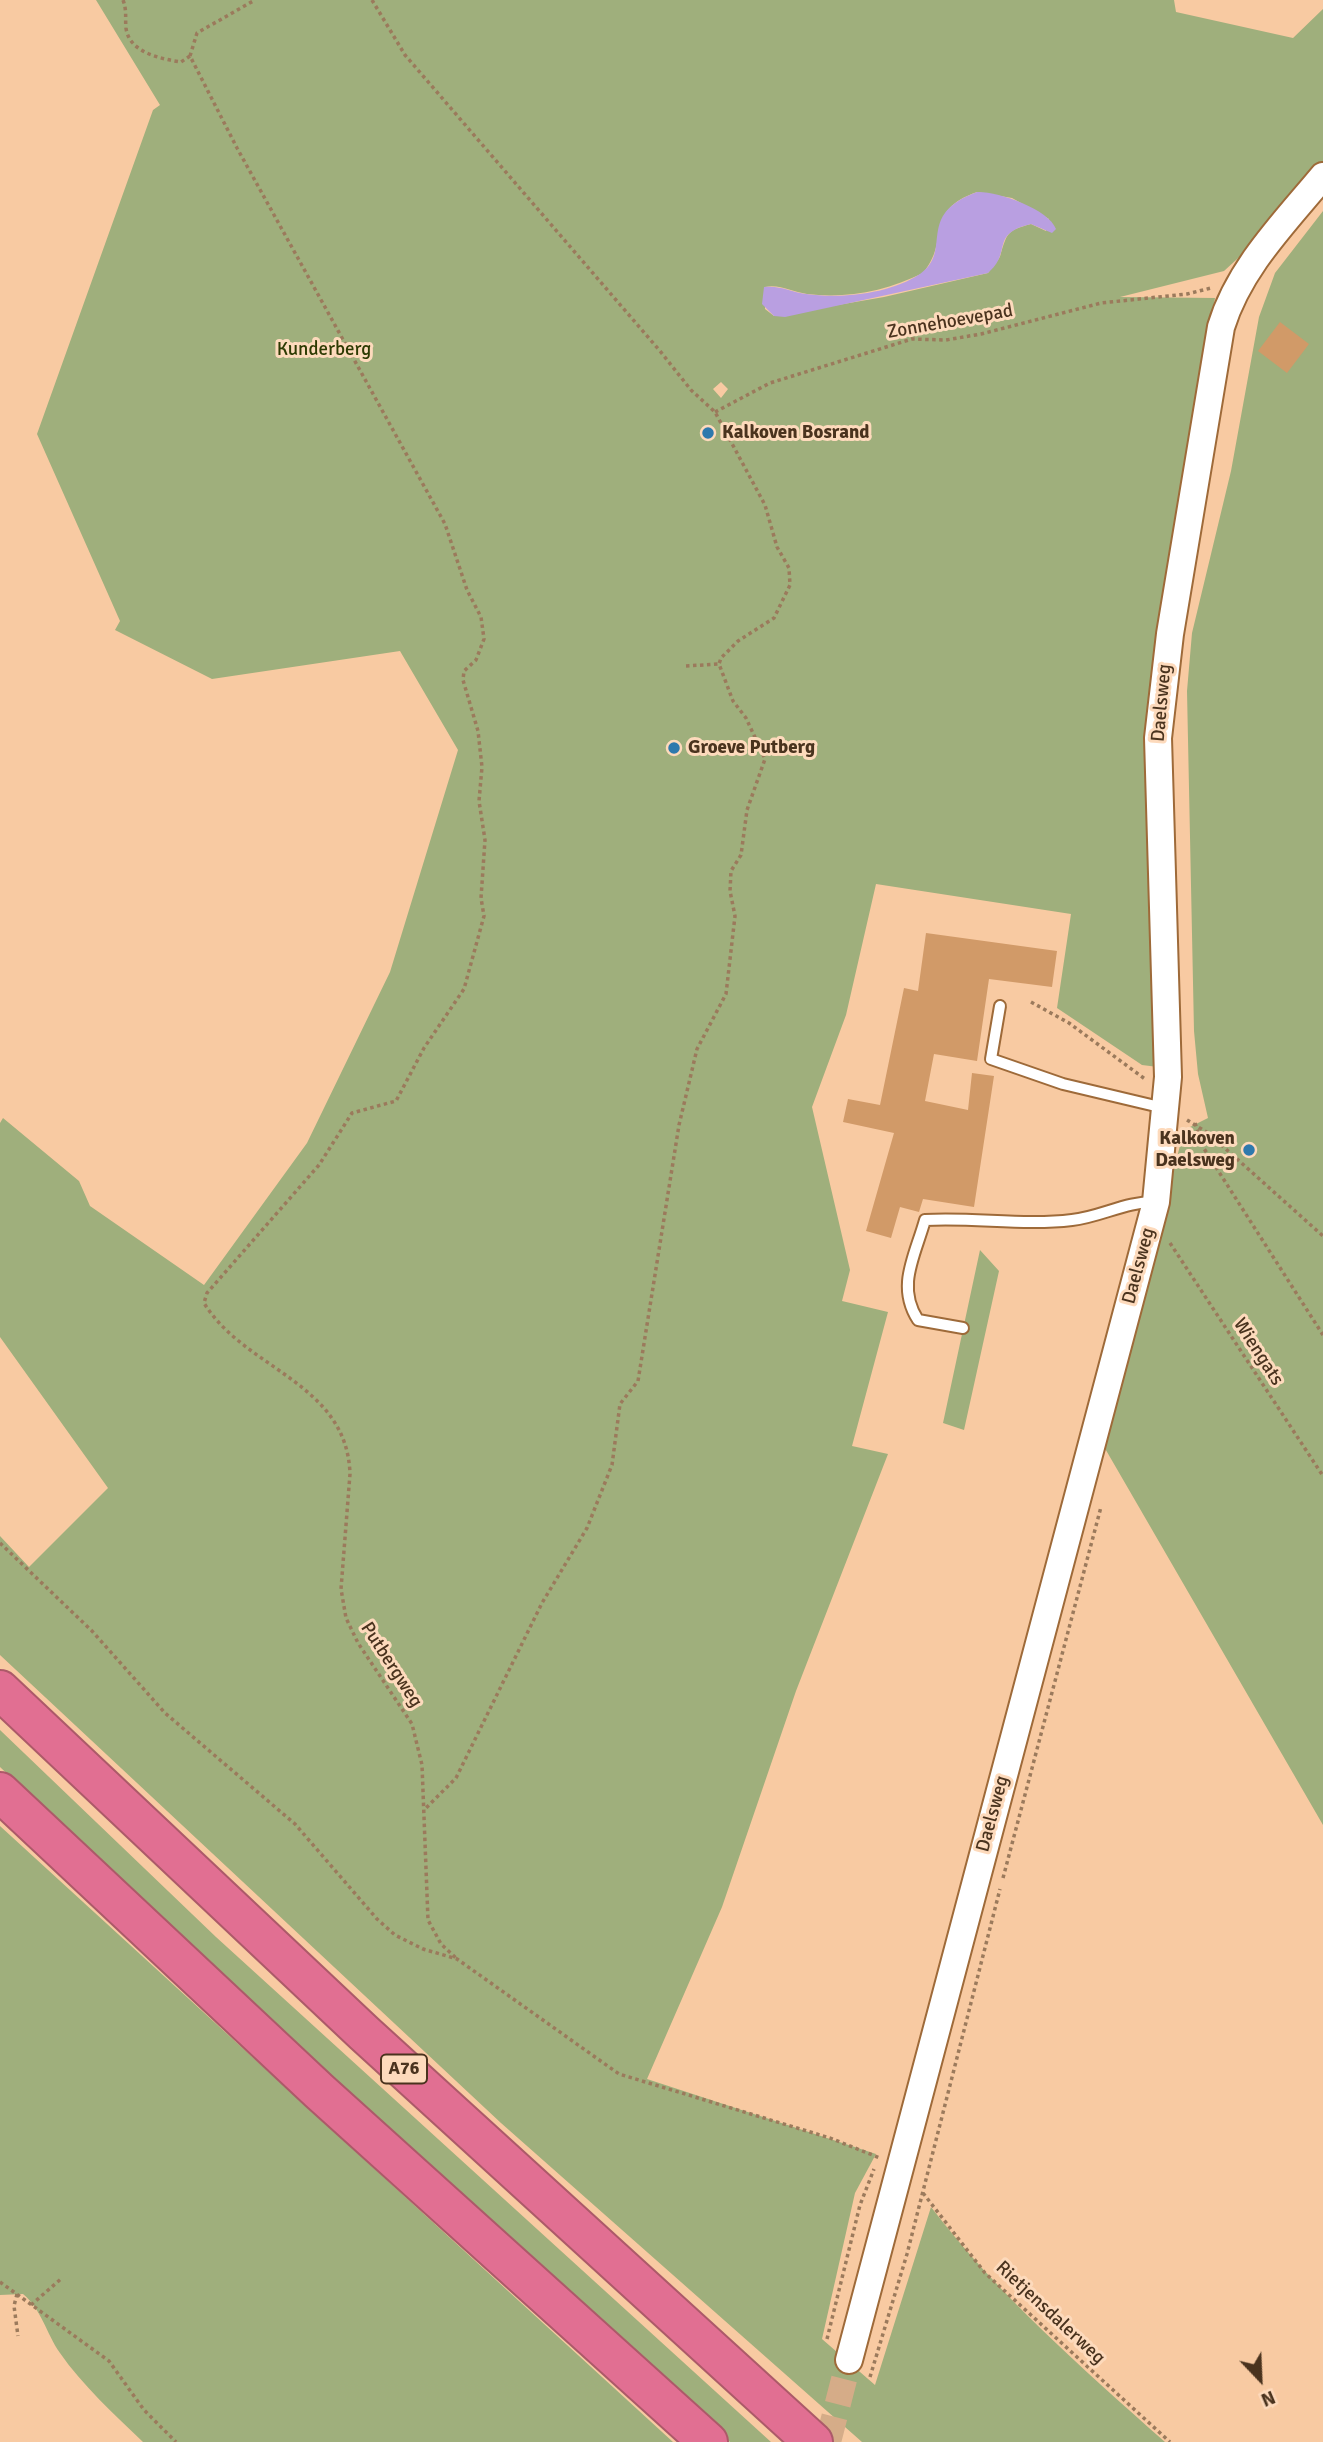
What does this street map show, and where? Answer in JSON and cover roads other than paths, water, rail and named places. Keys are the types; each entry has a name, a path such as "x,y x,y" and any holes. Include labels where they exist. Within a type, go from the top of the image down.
{"highway":[{"name":"A76","path":"0,1690 364,2033 813,2442"},
{"path":"0,1792 319,2091 708,2442"}],"street":[{"name":"Daelsweg","path":"849,2360 1156,1202 1170,1111 1158,738 1187,524 1221,327 1228,305 1254,262 1323,176"}],"lane":[{"path":"1000,1006 991,1059 1063,1084 1170,1111"},
{"path":"963,1328 918,1320 906,1299 906,1283 925,1220 1068,1221 1101,1214 1138,1201 1156,1202"}],"tunnel":[{"path":"828,2442 849,2360"}],"place":[{"name":"Kalkoven Bosrand","path":"708,433"},
{"name":"Groeve Putberg","path":"674,748"},
{"name":"Kalkoven Daelsweg","path":"1249,1150"}],"park label":[{"name":"Kunderberg","path":"324,350"}]}
